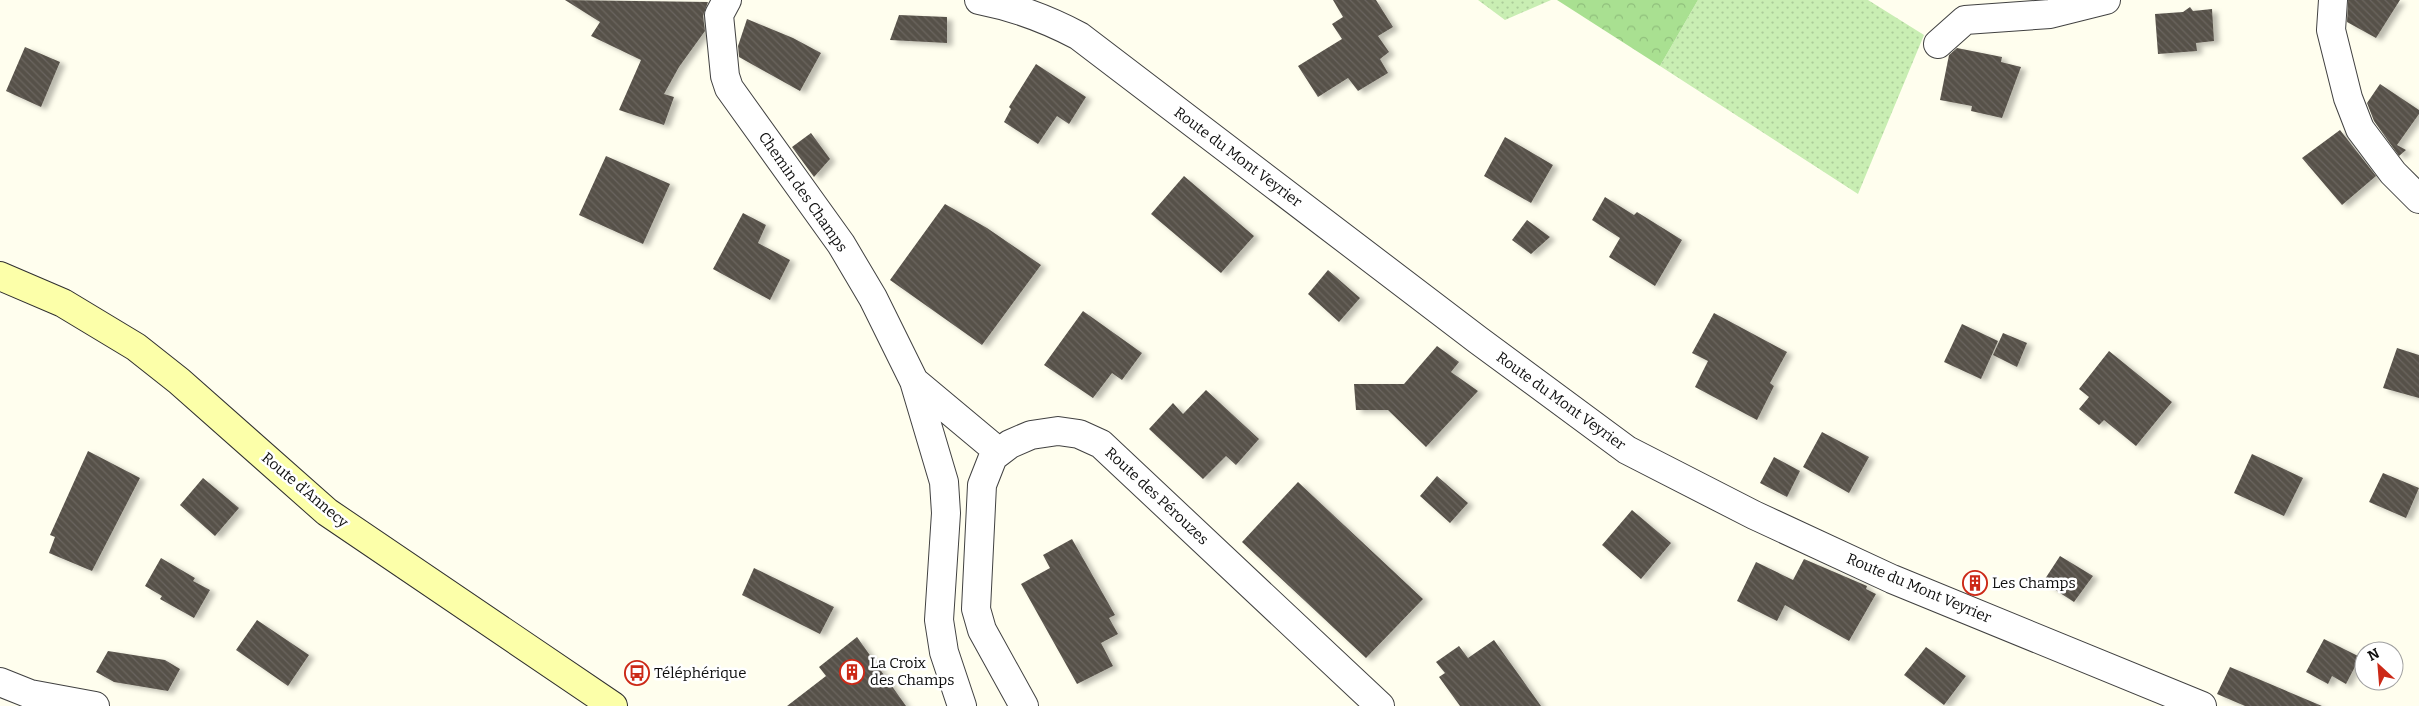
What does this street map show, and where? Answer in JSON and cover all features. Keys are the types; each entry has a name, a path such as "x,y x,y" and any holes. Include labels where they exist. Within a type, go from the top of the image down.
{"main road":[{"name":"Route d'Annecy","path":"0,276 63,303 136,347 179,381 327,512 613,706"}],"street":[{"name":"Chemin des Champs","path":"727,0 719,15 725,76 728,88 842,244 914,381 944,482 946,514 940,620 945,657 962,706"},
{"name":"Route du Mont Veyrier","path":"979,0 1025,11 1049,20 1079,36 1478,340 1627,450 1754,515 1892,579 2202,706"},
{"path":"1938,44 1965,20 2050,14 2106,0"},
{"path":"2333,0 2331,30 2348,98 2360,129 2393,173 2419,199"},
{"name":"Chemin des Champs","path":"914,381 1000,452"},
{"name":"Route des Pérouzes","path":"1024,706 982,630 976,608 982,485 993,457 1010,444 1031,435 1058,431 1079,434 1101,444 1380,706"},
{"path":"0,682 30,694 95,706"}],"green space":[{"path":"1478,0 1551,0 1505,20"},
{"path":"1557,0 1698,0 1660,66"},
{"path":"1698,0 1868,0 1924,35 1858,194 1660,66"}],"building":[{"path":"565,0 708,2 703,16 705,31 679,67 664,94 674,97 664,125 619,110 641,60 591,36 600,22"},
{"path":"1333,0 1376,0 1393,27 1378,36 1389,52 1380,59 1388,73 1358,91 1348,78 1318,97 1298,66 1342,39 1332,24 1343,17"},
{"path":"2348,0 2400,0 2376,38 2347,22"},
{"path":"2190,7 2193,11 2212,9 2214,41 2196,43 2197,51 2158,54 2155,14 2183,12"},
{"path":"899,15 947,17 947,43 890,40"},
{"path":"747,19 793,38 821,53 800,91 739,57 738,46"},
{"path":"25,47 60,62 41,107 6,91"},
{"path":"1957,48 2002,57 2001,62 2021,67 2002,118 1971,111 1972,106 1940,100 1949,55"},
{"path":"1036,64 1086,97 1069,124 1057,116 1038,144 1004,122 1011,109 1009,107"},
{"path":"2380,84 2419,110 2419,114 2397,145 2406,150 2399,156 2374,121 2367,103"},
{"path":"2340,130 2376,176 2342,205 2302,158"},
{"path":"811,133 830,159 814,177 792,147"},
{"path":"1505,137 1553,165 1531,203 1484,176"},
{"path":"606,156 670,184 643,244 579,215"},
{"path":"1184,176 1254,236 1221,273 1151,214"},
{"path":"1605,197 1634,215 1637,212 1682,240 1655,286 1609,257 1620,238 1592,220"},
{"path":"945,204 987,228 1041,265 982,345 890,280"},
{"path":"743,213 766,225 758,243 790,260 770,300 713,269"},
{"path":"1527,220 1550,237 1531,254 1512,240"},
{"path":"1328,270 1360,298 1339,322 1308,294"},
{"path":"1083,311 1142,353 1122,380 1112,373 1093,398 1044,365"},
{"path":"1714,313 1787,352 1770,383 1774,386 1757,420 1695,387 1708,361 1692,353"},
{"path":"1962,324 1998,341 1981,379 1944,362"},
{"path":"2003,333 2027,343 2017,367 1993,355"},
{"path":"1437,346 1459,362 1451,372 1478,391 1426,447 1388,410 1356,410 1354,384 1404,384"},
{"path":"2397,348 2419,355 2419,398 2383,388"},
{"path":"2109,351 2172,402 2136,446 2104,420 2099,425 2079,409 2089,397 2079,389"},
{"path":"1206,390 1259,439 1236,465 1226,456 1203,479 1149,429 1173,403 1183,414"},
{"path":"1822,432 1869,457 1849,493 1803,467"},
{"path":"88,451 140,478 92,571 49,553 55,537 50,535"},
{"path":"2252,454 2303,478 2284,516 2234,493"},
{"path":"1774,457 1800,471 1787,497 1760,483"},
{"path":"2383,473 2419,488 2406,518 2369,502"},
{"path":"1437,476 1468,503 1450,523 1420,496"},
{"path":"203,478 239,508 215,536 180,505"},
{"path":"1298,482 1423,599 1366,658 1242,542"},
{"path":"1632,510 1671,543 1641,579 1602,545"},
{"path":"1072,539 1115,615 1109,618 1118,634 1101,643 1113,666 1077,684 1021,584 1050,568 1043,555"},
{"path":"2060,556 2093,576 2074,602 2043,582"},
{"path":"161,558 195,578 193,581 210,590 194,618 160,599 162,596 145,586"},
{"path":"1804,559 1867,586 1866,589 1876,594 1849,641 1785,605 1777,621 1737,601 1756,562 1793,580"},
{"path":"754,568 834,607 820,634 742,595"},
{"path":"257,620 309,655 288,686 236,650"},
{"name":"La Croix des Champs","path":"857,637 906,706 787,706 826,676 819,667"},
{"path":"2324,639 2354,654 2354,669 2346,684 2332,676 2328,684 2306,672"},
{"path":"1494,640 1541,706 1460,706 1439,677 1445,673 1436,662 1459,646 1468,658"},
{"path":"1926,647 1966,676 1944,705 1904,675"},
{"path":"108,651 165,660 180,669 168,691 114,682 96,672"},
{"path":"2230,667 2322,706 2245,706 2217,694"}],"place":[{"name":"Les Champs","path":"1975,583"},
{"name":"La Croix des Champs","path":"852,672"},
{"name":"Téléphérique","path":"637,673"}]}
